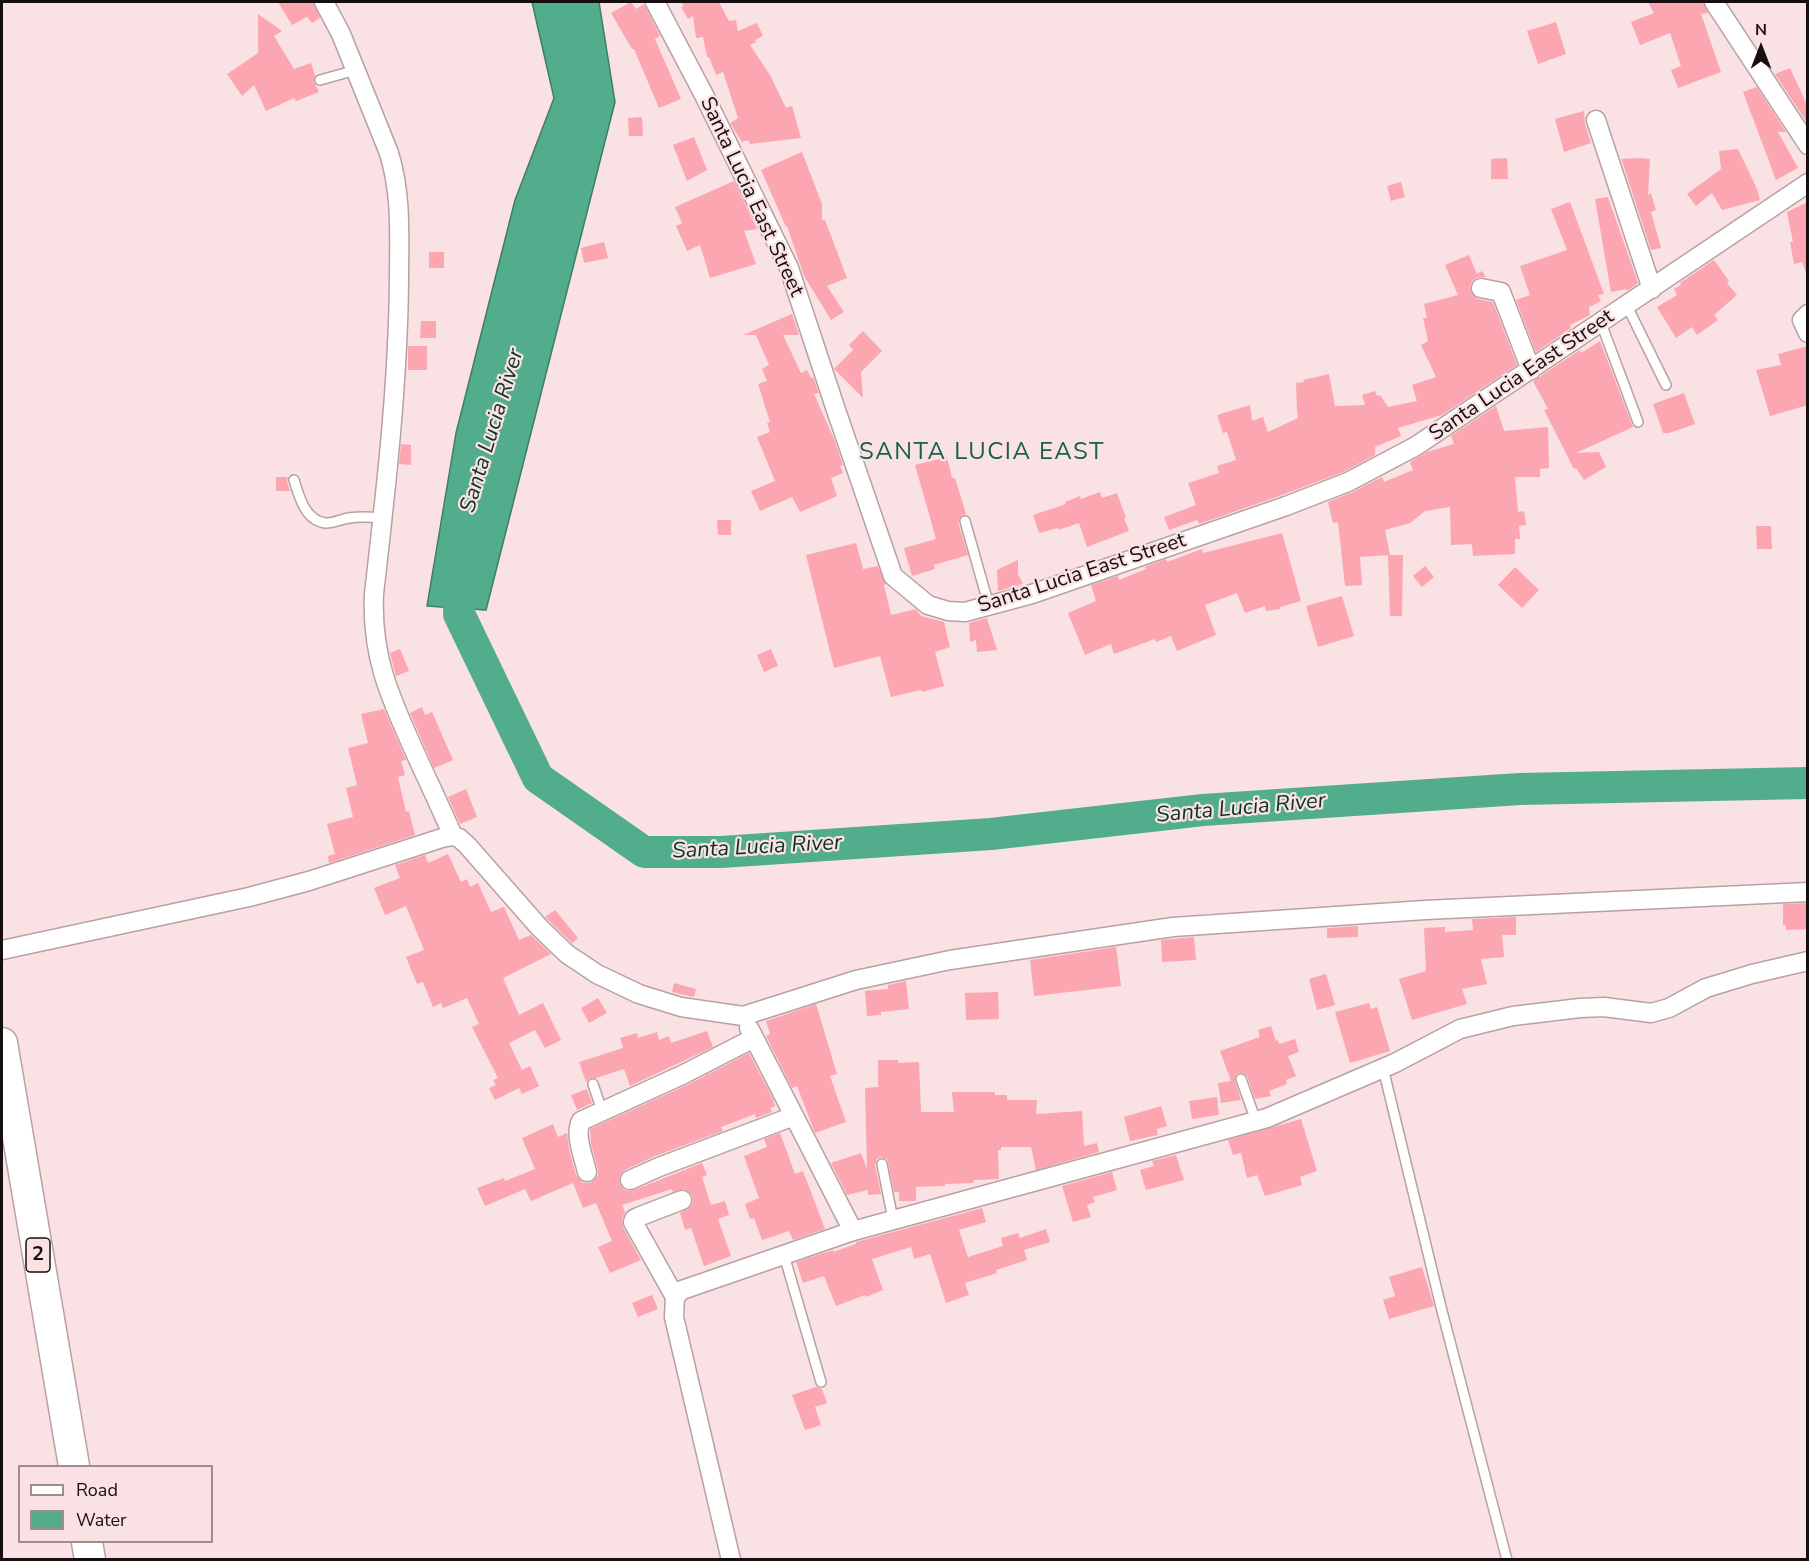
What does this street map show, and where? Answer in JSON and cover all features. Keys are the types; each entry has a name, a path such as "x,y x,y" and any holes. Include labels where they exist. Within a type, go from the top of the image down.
{"highway":[{"name":"2","path":"2,1043 9,1132 74,1465"},
{"path":"87,1543 90,1560"}],"street":[{"path":"324,2 336,22 389,153 400,212 399,325 392,434 373,610 375,634 382,671 394,705 453,836"},
{"name":"Santa Lucia East Street","path":"655,2 704,95 789,268 893,576 928,605 948,611 965,612 1032,594 1286,506 1348,482 1416,447 1808,183"},
{"path":"1714,2 1808,145"},
{"path":"1596,120 1652,289"},
{"path":"1481,288 1501,292 1531,370"},
{"path":"1808,314 1802,320 1808,333"},
{"path":"2,950 249,897 453,836 467,845 539,927 577,961 609,981 639,994 681,1007 743,1016 856,980 950,960 1173,927 1425,910 1808,892"},
{"path":"675,1297 690,1287 853,1231 1267,1118 1383,1068 1460,1029 1513,1016 1581,1008 1604,1007 1651,1013 1670,1008 1706,988 1808,961"},
{"path":"743,1016 853,1231"},
{"path":"588,1172 580,1138 581,1121 754,1038"},
{"path":"630,1180 794,1116"},
{"path":"682,1200 638,1217 633,1222 675,1297 674,1317 731,1560"}],"lane":[{"path":"320,80 356,70"},
{"path":"1627,306 1666,385"},
{"path":"1601,323 1638,422"},
{"path":"294,480 305,509 317,520 325,523 349,518 382,518"},
{"path":"965,521 989,606"},
{"path":"1383,1068 1507,1560"},
{"path":"1241,1079 1256,1121"},
{"path":"593,1084 602,1111"},
{"path":"882,1164 893,1220"},
{"path":"784,1255 821,1382"}],"water":[{"path":"532,2 599,2 615,102 486,610 427,606 456,433 515,200 554,98"}],"building":[{"path":"278,2 313,2 320,18 312,23 307,17 292,25"},
{"path":"631,2 636,9 644,4 660,36 655,39 681,99 659,108 634,49 611,13"},
{"path":"681,2 719,2 729,21 736,20 738,31 757,23 763,36 750,45 770,75 786,108 792,106 801,138 750,144 748,140 742,142 730,123 738,118 723,72 716,75 707,57 703,37 696,38 693,16 688,19 681,7 684,6"},
{"path":"1648,2 1703,2 1708,13 1701,14 1721,72 1678,88 1671,70 1681,66 1670,33 1640,45 1631,22 1654,13"},
{"path":"258,14 282,31 274,36 294,69 311,63 315,75 314,82 319,92 296,101 294,98 266,111 254,85 242,96 227,74 258,53"},
{"path":"1556,22 1566,54 1538,64 1527,31"},
{"path":"1790,68 1808,107 1808,124 1775,74"},
{"path":"1757,87 1786,132 1778,132 1798,168 1776,180 1743,92"},
{"path":"1584,111 1585,124 1591,143 1564,152 1555,119"},
{"path":"642,117 643,136 629,136 628,118"},
{"path":"694,137 707,170 687,181 673,145"},
{"path":"1738,149 1760,200 1722,210 1712,193 1696,206 1687,194 1721,169 1719,151"},
{"path":"802,152 822,204 822,220 825,220 847,278 827,286 844,312 831,320 804,276 787,226 761,170"},
{"path":"1507,158 1508,179 1491,179 1491,159"},
{"path":"1621,159 1650,159 1648,195 1651,193 1656,210 1651,212 1661,248 1651,250"},
{"path":"734,181 757,229 744,231 756,264 710,278 700,245 687,251 676,226 682,223 675,207"},
{"path":"1401,182 1405,197 1391,201 1387,186"},
{"path":"1608,197 1638,283 1627,291 1626,289 1611,292 1595,199"},
{"path":"1570,202 1604,294 1598,295 1601,301 1589,307 1590,315 1570,325 1571,328 1536,352 1516,300 1530,295 1520,266 1567,250 1551,209"},
{"path":"1808,202 1807,275 1802,262 1794,264 1790,242 1793,242 1787,212"},
{"path":"604,242 608,258 584,263 581,248"},
{"path":"429,252 444,252 444,268 429,268"},
{"path":"1469,255 1477,274 1482,271 1486,277 1473,280 1470,286 1471,292 1478,299 1493,302 1517,365 1442,415 1398,428 1401,436 1375,447 1375,455 1343,472 1199,524 1197,520 1169,530 1164,517 1196,505 1188,483 1219,473 1217,466 1236,460 1227,432 1223,433 1217,415 1250,405 1252,421 1263,417 1268,432 1298,418 1296,383 1329,374 1335,406 1365,405 1362,395 1375,391 1388,407 1417,401 1412,385 1436,377 1421,345 1428,341 1423,318 1427,318 1424,304 1458,295 1445,265"},
{"path":"1714,260 1737,295 1714,315 1718,320 1697,335 1692,327 1676,338 1657,307 1677,295 1674,289 1681,285 1680,283"},
{"path":"792,314 799,335 783,335 801,373 807,370 811,378 813,377 819,393 814,394 834,439 843,465 840,466 843,473 831,478 837,496 800,512 792,497 760,511 751,491 775,481 757,437 770,432 767,423 770,422 758,384 767,381 762,369 769,365 756,335 743,335"},
{"path":"421,321 436,321 436,338 420,338"},
{"path":"863,331 882,351 861,372 863,398 834,369 853,350 849,345"},
{"path":"1600,341 1633,427 1576,453 1599,452 1606,467 1584,480 1576,468 1574,469 1544,410 1548,409 1533,381 1580,350 1581,353"},
{"path":"408,346 427,346 427,370 408,370"},
{"path":"1808,346 1808,405 1770,416 1756,370 1781,365 1778,354"},
{"path":"1684,393 1695,424 1663,433 1653,404"},
{"path":"1496,406 1504,431 1548,427 1549,468 1540,469 1540,477 1515,477 1518,512 1524,511 1526,525 1519,526 1520,539 1515,539 1515,554 1473,556 1472,544 1451,545 1450,507 1425,511 1410,523 1385,530 1390,555 1360,557 1362,585 1345,586 1338,522 1333,523 1328,502 1382,477 1384,482 1413,470 1410,462 1427,452 1454,444 1451,436"},
{"path":"401,444 411,445 411,465 399,464"},
{"path":"947,457 952,478 955,478 966,514 961,516 958,522 968,555 934,565 935,569 912,576 904,548 936,539 915,465"},
{"path":"276,477 288,477 290,491 276,491"},
{"path":"1100,492 1102,498 1117,493 1129,531 1087,547 1079,523 1039,533 1033,515 1066,504 1065,502 1080,496 1081,499"},
{"path":"717,520 731,520 731,535 718,535"},
{"path":"1756,526 1771,526 1772,549 1757,549"},
{"path":"1282,533 1301,601 1280,607 1280,609 1266,611 1265,606 1245,613 1237,593 1205,605 1216,635 1177,651 1171,636 1156,642 1155,639 1114,654 1111,644 1085,655 1068,613 1096,601 1091,585 1118,576 1119,580 1166,559 1167,562 1202,549 1203,553"},
{"path":"856,543 863,569 878,566 886,584 884,585 891,615 916,609 921,616 944,622 950,647 935,652 944,686 891,697 880,656 834,668 806,555"},
{"path":"1388,555 1403,555 1402,616 1390,616"},
{"path":"1018,560 1018,574 1023,584 998,591 997,570"},
{"path":"1425,566 1434,577 1422,587 1413,576"},
{"path":"1515,567 1539,590 1522,608 1498,585"},
{"path":"1342,596 1354,636 1318,647 1306,606"},
{"path":"987,618 997,650 977,652 976,640 970,642 969,623"},
{"path":"400,649 409,671 396,676 390,653"},
{"path":"771,649 778,666 764,672 757,655"},
{"path":"422,707 425,715 432,712 453,760 434,768 410,713"},
{"path":"384,709 406,760 401,761 405,775 398,777 406,812 409,811 415,835 329,863 328,856 335,854 327,824 353,817 346,788 357,785 348,748 368,743 361,714"},
{"path":"466,789 477,817 460,824 448,797"},
{"path":"448,854 461,882 467,879 470,887 478,883 491,912 504,907 519,940 531,935 551,954 503,978 519,1015 543,1003 561,1040 545,1048 535,1030 509,1043 522,1070 530,1066 539,1086 522,1094 519,1088 495,1100 489,1088 496,1085 493,1080 498,1078 472,1027 479,1024 467,998 443,1008 441,1003 433,1007 423,982 417,984 406,957 424,950 406,906 385,915 374,888 400,878 395,865 425,855 428,863"},
{"path":"1808,903 1808,929 1786,930 1786,925 1783,925 1783,904"},
{"path":"555,910 578,938 572,943 545,917"},
{"path":"1516,917 1516,935 1502,935 1504,957 1481,959 1487,984 1462,989 1467,1004 1412,1020 1399,979 1426,971 1424,928 1445,927 1445,932 1473,930 1472,919"},
{"path":"1358,926 1358,937 1327,938 1327,928"},
{"path":"1194,937 1196,960 1162,962 1161,940"},
{"path":"1116,947 1121,986 1034,996 1030,960"},
{"path":"1326,974 1335,1005 1317,1010 1309,979"},
{"path":"906,981 909,1009 867,1016 865,991 888,989 888,985"},
{"path":"674,983 696,989 694,997 672,992"},
{"path":"998,992 999,1019 966,1020 965,993"},
{"path":"598,998 607,1013 589,1023 581,1008"},
{"path":"1369,1003 1371,1009 1377,1007 1390,1051 1350,1063 1335,1012"},
{"path":"816,1004 837,1074 830,1076 846,1122 815,1133 797,1086 792,1088 766,1036 770,1034 766,1021"},
{"path":"1271,1026 1279,1044 1295,1039 1299,1052 1288,1056 1296,1076 1286,1080 1287,1084 1269,1091 1271,1096 1255,1099 1247,1076 1238,1073 1235,1081 1241,1100 1221,1103 1218,1083 1231,1081 1220,1051 1260,1037 1258,1030"},
{"path":"707,1031 713,1047 630,1086 624,1069 590,1078 586,1082 579,1062 623,1048 620,1038 637,1033 638,1038 657,1032 659,1040 669,1036 671,1043"},
{"path":"749,1053 773,1099 775,1106 770,1108 772,1112 756,1118 755,1114 721,1127 723,1131 655,1156 625,1170 619,1179 623,1189 634,1190 702,1163 707,1175 702,1177 711,1205 725,1201 729,1215 718,1219 731,1256 704,1266 691,1228 685,1230 680,1213 690,1207 693,1202 692,1195 684,1189 673,1192 672,1189 622,1205 625,1212 622,1219 623,1227 641,1260 610,1273 598,1247 612,1241 596,1203 583,1208 573,1183 531,1201 525,1189 485,1206 477,1188 504,1178 505,1181 535,1169 522,1138 553,1124 558,1137 567,1133 576,1175 583,1183 590,1183 598,1176 598,1170 591,1144 590,1129 687,1085"},
{"path":"878,1060 898,1060 898,1063 919,1062 921,1112 954,1112 952,1092 995,1092 995,1095 1007,1095 1007,1100 1037,1100 1036,1114 1082,1111 1084,1146 1097,1143 1099,1152 1036,1170 1031,1147 1001,1147 1001,1150 998,1150 999,1179 916,1187 916,1201 899,1201 899,1192 894,1192 887,1159 881,1157 877,1159 875,1165 881,1194 868,1195 868,1190 847,1195 831,1163 861,1153 867,1169 865,1088 878,1087"},
{"path":"587,1089 592,1103 577,1110 571,1095"},
{"path":"1217,1097 1219,1115 1192,1119 1189,1101"},
{"path":"1161,1106 1167,1126 1157,1129 1158,1135 1130,1141 1124,1117"},
{"path":"1301,1119 1317,1171 1300,1177 1302,1185 1265,1196 1257,1175 1247,1178 1241,1153 1233,1155 1228,1140"},
{"path":"780,1133 795,1174 803,1171 825,1229 793,1240 789,1231 762,1240 754,1218 750,1219 745,1204 759,1198 744,1156 767,1147 764,1139"},
{"path":"1176,1155 1184,1180 1146,1190 1140,1170 1154,1166 1152,1161"},
{"path":"1112,1172 1117,1190 1093,1197 1095,1202 1087,1205 1091,1217 1073,1222 1062,1186"},
{"path":"982,1208 986,1222 959,1230 968,1257 1003,1246 1001,1238 1018,1233 1020,1238 1046,1229 1050,1242 1024,1250 1027,1260 965,1283 969,1295 946,1303 930,1254 914,1259 911,1247 872,1259 883,1290 866,1297 865,1295 836,1306 824,1276 803,1283 796,1262 833,1250 833,1252 856,1244 856,1242"},
{"path":"1422,1267 1434,1306 1389,1319 1383,1300 1395,1296 1389,1277"},
{"path":"652,1295 658,1309 638,1317 632,1303"},
{"path":"816,1387 822,1389 827,1403 815,1407 821,1425 805,1430 792,1395"}],"waterway":[{"name":"Santa Lucia River","path":"460,565 459,614 538,778 644,852 721,852 991,834 1203,810 1520,789 1808,783"}],"district":[{"name":"SANTA LUCIA EAST","path":"982,453"}]}
